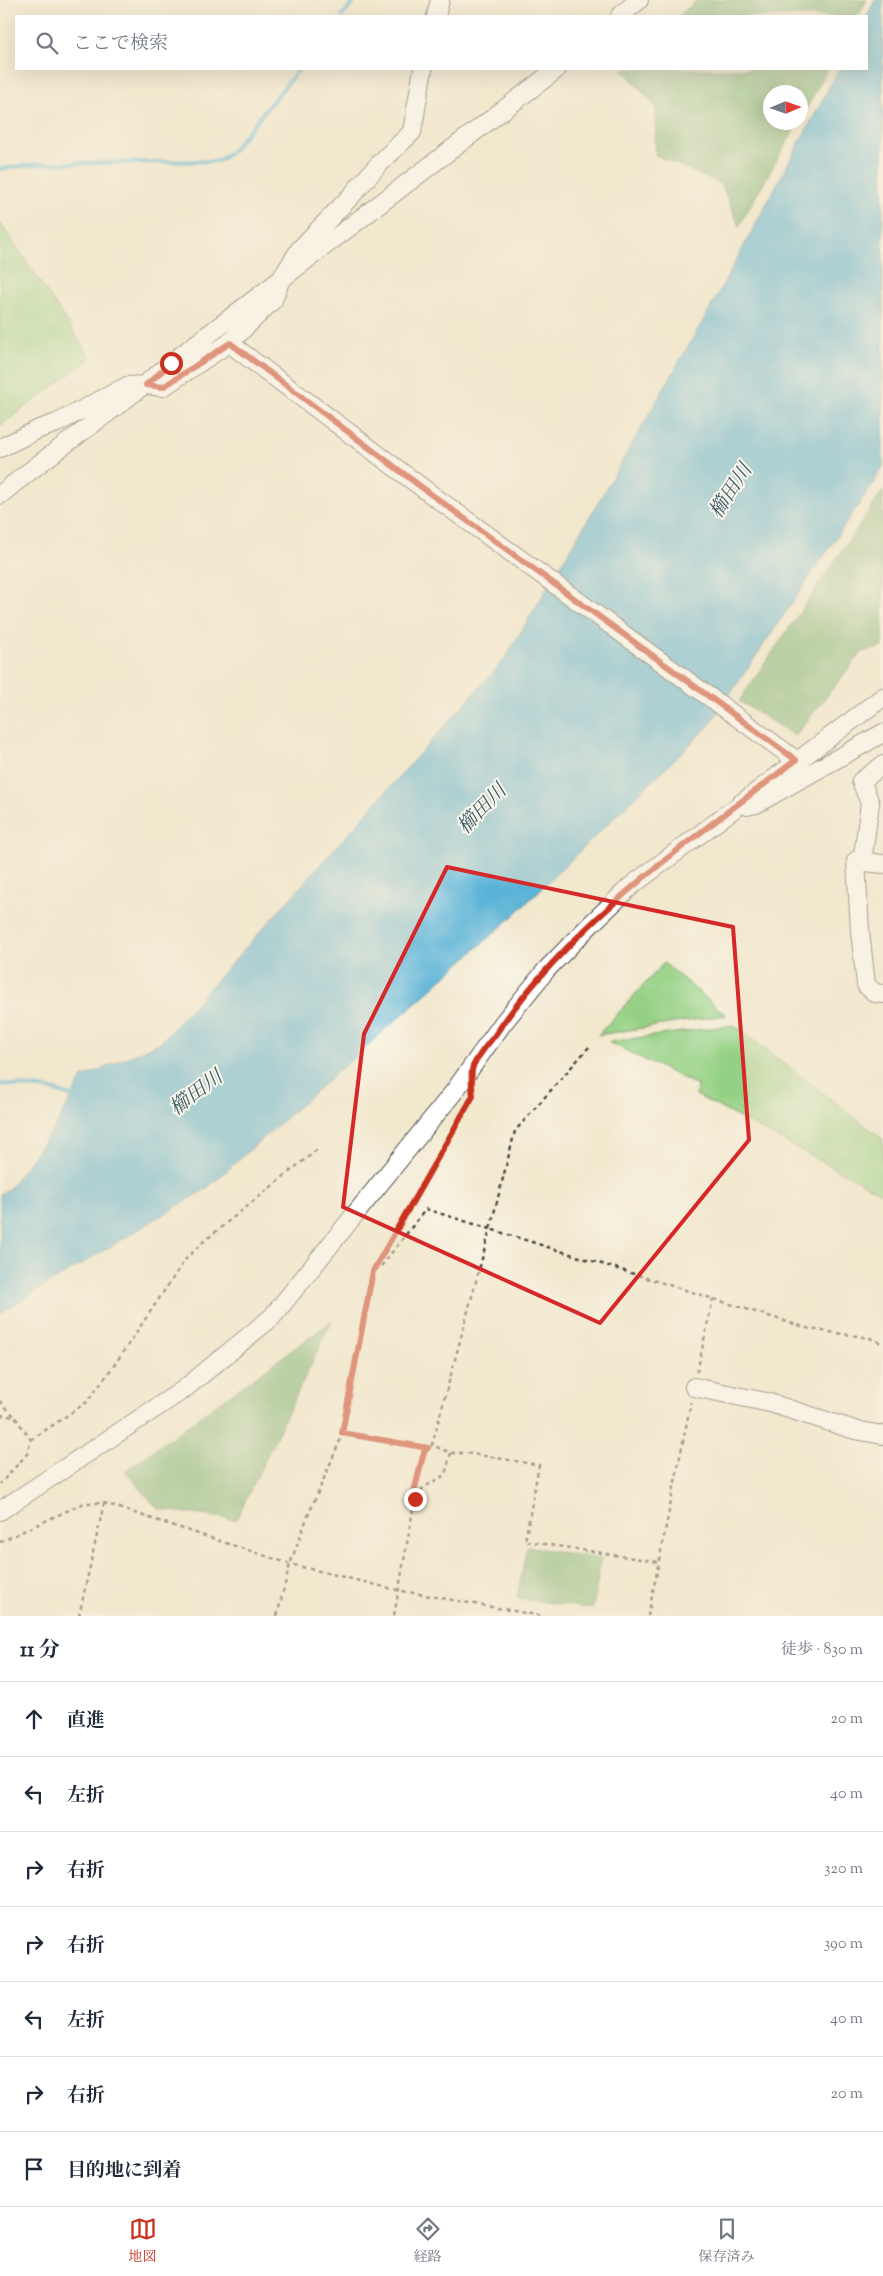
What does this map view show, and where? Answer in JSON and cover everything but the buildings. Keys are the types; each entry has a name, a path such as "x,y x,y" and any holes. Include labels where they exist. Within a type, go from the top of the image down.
{"street":[{"path":"436,15 440,0"},
{"path":"621,15 639,0"},
{"path":"0,448 38,429 57,423 127,386 146,385 163,387 230,343 273,300 281,279 300,249 378,165 412,132 423,70"},
{"path":"0,495 556,70"},
{"path":"230,343 489,537 790,756"},
{"path":"0,1511 183,1390 272,1317 472,1068 503,1023 547,969 589,926 631,886 732,809 790,756 883,697"},
{"path":"732,809 756,804 883,734"},
{"path":"856,861 863,855 870,804 862,781 883,765"},
{"path":"856,861 883,864"},
{"path":"856,861 860,931 866,985 875,993 883,994"},
{"path":"694,1387 770,1403 855,1430 883,1435"}],"path":[{"path":"394,1616 397,1590 415,1499 414,1492 424,1452 432,1445 515,1131 589,1047"},
{"path":"277,1616 290,1564 342,1433 373,1271 473,1096 472,1068"},
{"path":"0,1484 27,1454 31,1440 86,1402 115,1364 185,1260 203,1242 319,1148"},
{"path":"373,1271 382,1265 426,1209 810,1329 870,1338 883,1344"},
{"path":"648,1616 713,1299"},
{"path":"0,1401 15,1417 31,1440"},
{"path":"0,1414 15,1417"},
{"path":"342,1433 428,1448"},
{"path":"432,1445 451,1453 467,1453 539,1466 524,1541 659,1562"},
{"path":"415,1499 423,1488 444,1475 451,1453"},
{"path":"0,1542 84,1503 104,1503 290,1564 397,1590 542,1616"},
{"path":"78,1616 104,1503"}],"highlighted area":[{"path":"447,867 733,927 749,1140 600,1323 343,1207 364,1034"}],"green space":[{"path":"697,0 867,0 859,15 680,15"},
{"path":"623,70 827,70 808,105 808,85 763,85 763,130 794,130 739,226 721,184 655,155 656,107"},
{"path":"0,222 91,358 0,426"},
{"path":"883,491 883,647 862,652 795,736 739,701"},
{"path":"664,963 726,1015 598,1035"},
{"path":"734,1025 883,1139 883,1194 696,1095 697,1085 608,1042"},
{"path":"332,1321 236,1520 158,1509 125,1471"},
{"path":"527,1546 601,1559 593,1609 517,1598"}],"water":[{"name":"櫛田川","path":"875,0 883,0 883,467 874,482 708,727 513,916 206,1189 0,1313 0,1194 8,1190 57,1124 82,1078 161,1042 504,660 599,501 712,305 806,130 808,130 808,127 838,70 868,70 868,15"}],"waterway":[{"path":"343,15 356,0"},
{"path":"0,169 38,164 218,161 231,152 298,70"},
{"path":"0,1084 49,1089 77,1098"}],"route":[{"path":"171,363 146,385 163,387 230,343 432,495 796,760 631,886 547,969 503,1023 472,1068 473,1096 373,1271 342,1433 428,1448 424,1452 414,1492 415,1499"}]}
